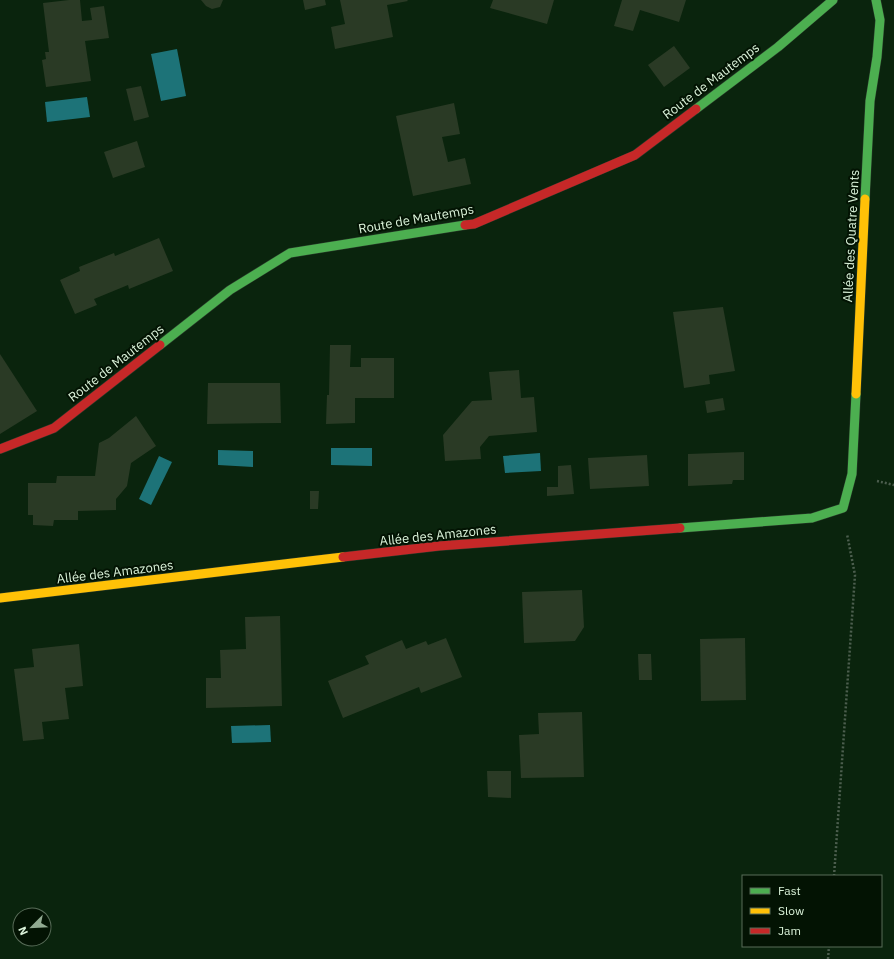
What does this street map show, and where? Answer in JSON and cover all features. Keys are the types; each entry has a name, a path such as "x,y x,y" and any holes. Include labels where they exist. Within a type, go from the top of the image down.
{"street":[{"name":"Route de Mautemps","path":"0,449 54,428 230,290 290,253 474,224 635,155 778,46 833,0"},
{"name":"Allée des Quatre Vents","path":"843,508 852,474 870,101 877,57 880,20 876,0"},
{"name":"Allée des Amazones","path":"0,598 439,546 812,518 843,508"}],"path":[{"path":"834,875 855,575 843,508"},
{"path":"828,959 829,947"}],"water":[{"path":"177,49 186,96 161,101 151,54"},
{"path":"87,97 90,117 47,122 45,102"},
{"path":"331,448 372,448 372,466 331,465"},
{"path":"218,450 253,451 253,467 218,465"},
{"path":"540,453 541,471 505,473 503,456"},
{"path":"159,456 172,462 151,505 139,499"},
{"path":"270,725 271,742 232,743 231,726"}],"building":[{"path":"80,0 82,21 92,20 90,8 104,6 109,38 85,41 91,81 46,87 42,60 46,59 45,52 49,52 43,3"},
{"path":"201,0 223,0 220,7 212,9 206,6"},
{"path":"303,0 325,0 326,5 305,10"},
{"path":"340,0 408,1 387,5 393,37 335,49 331,27 345,24"},
{"path":"493,0 554,0 547,24 490,8"},
{"path":"622,0 686,0 679,22 640,10 633,31 614,26"},
{"path":"674,46 690,68 664,87 648,65"},
{"path":"141,86 149,117 134,121 126,89"},
{"path":"454,103 460,134 442,137 448,162 465,158 471,184 413,196 396,116"},
{"path":"137,141 145,167 113,178 104,152"},
{"path":"159,238 173,271 129,289 128,285 94,299 97,305 75,314 60,280 80,271 79,267 114,253 115,256"},
{"path":"723,307 735,371 709,375 710,384 684,388 673,312"},
{"path":"330,345 351,345 350,367 361,367 361,358 394,358 394,398 355,398 355,423 326,424 327,395 329,395"},
{"path":"0,354 37,411 0,434"},
{"path":"519,370 521,398 534,397 537,432 489,436 480,447 481,459 445,461 443,435 472,401 492,400 489,372"},
{"path":"208,383 280,383 281,423 207,424"},
{"path":"723,398 725,410 707,413 705,401"},
{"path":"136,416 156,446 131,463 127,486 116,499 116,510 78,511 78,520 54,520 53,526 33,525 33,515 28,515 28,483 56,483 57,476 95,476 99,443 109,438"},
{"path":"744,452 744,480 733,480 732,484 688,486 688,454"},
{"path":"647,455 649,486 590,489 588,458"},
{"path":"571,465 574,494 547,496 547,487 558,487 558,466"},
{"path":"310,491 319,491 318,509 310,509"},
{"path":"582,590 584,627 575,641 524,643 522,592"},
{"path":"280,616 282,706 206,708 206,678 221,678 220,650 246,649 245,617"},
{"path":"446,638 462,677 421,693 419,687 343,718 328,681 369,664 365,656 402,640 406,649 426,641 428,645"},
{"path":"745,638 746,700 701,701 700,639"},
{"path":"79,644 83,686 65,688 69,719 42,722 44,739 23,741 14,669 34,667 32,649"},
{"path":"638,654 651,654 652,680 639,680"},
{"path":"582,712 584,777 521,778 519,735 539,734 538,713"},
{"path":"487,771 511,771 511,798 488,797"}],"traffic: fast":[{"path":"696,109 778,47 833,0"},
{"path":"865,199 870,101 877,57 880,20 876,0"},
{"path":"160,345 230,290 290,253 465,225"},
{"path":"680,528 812,518 843,508 852,474 856,394"}],"traffic: slow":[{"path":"856,394 865,199"},
{"path":"0,598 343,557"}],"traffic: jam":[{"path":"465,225 474,224 635,155 696,109"},
{"path":"0,449 54,428 160,345"},
{"path":"343,557 439,546 680,528"}]}
